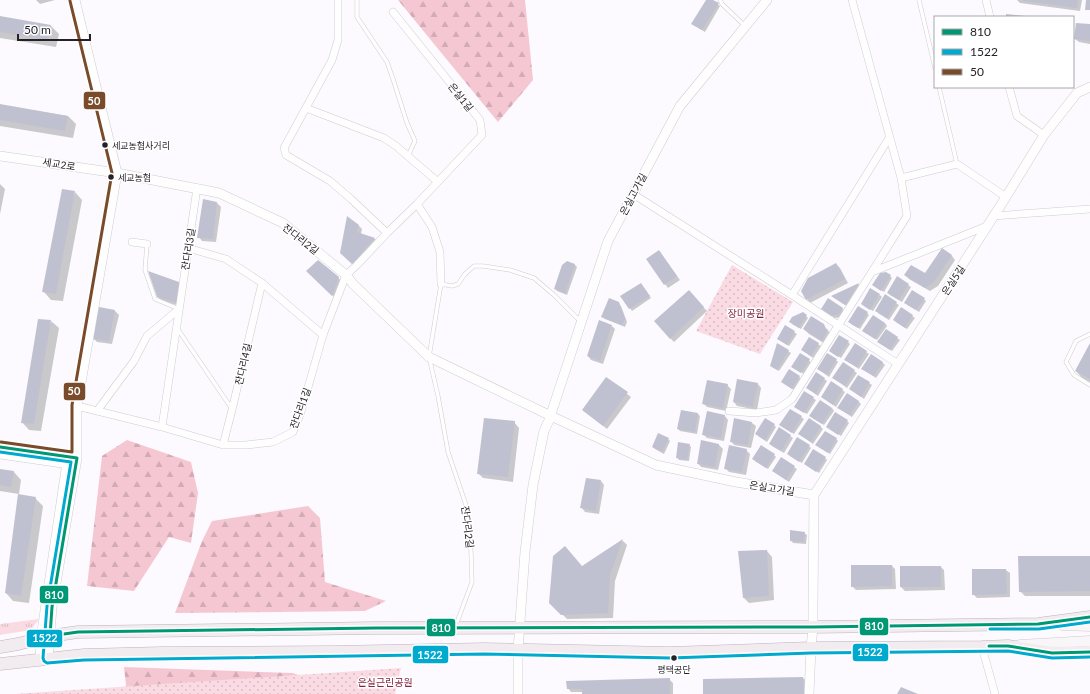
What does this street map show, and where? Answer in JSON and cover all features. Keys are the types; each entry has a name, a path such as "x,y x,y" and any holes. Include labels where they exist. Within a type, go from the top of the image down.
{"main road":[{"path":"1038,624 1090,617"},
{"path":"0,647 78,632 519,627 813,627 1038,624 1090,626"},
{"path":"0,664 84,655 484,649 670,653 811,648 982,647 1090,641"},
{"path":"1008,646 1052,653 1090,652"}],"street":[{"path":"44,659 72,461 77,406 117,173 75,0"},
{"path":"338,0 338,40 332,60 284,148 286,154 330,181 387,233"},
{"name":"은실고가길","path":"518,694 519,627 525,552 533,485 544,431 551,416 608,241 680,106 767,0"},
{"path":"729,411 756,413 776,410 792,399 907,216 900,178 852,0"},
{"path":"986,0 990,16"},
{"name":"은실1길","path":"392,12 480,120 482,135 417,204"},
{"path":"1009,88 1017,116 1044,135 1077,93 1090,87"},
{"path":"307,106 384,138 396,146 438,182"},
{"name":"은실5길","path":"814,495 1006,197 1044,135"},
{"path":"792,296 889,138"},
{"name":"세교2로","path":"0,156 117,173"},
{"path":"900,178 958,164 1006,197"},
{"name":"잔다리2길","path":"117,173 218,193 283,223 346,275 353,284 429,357 551,416"},
{"name":"잔다리3길","path":"162,427 197,188"},
{"path":"633,194 898,364"},
{"path":"417,204 432,227 440,252 441,284"},
{"name":"잔다리1길","path":"77,406 162,427 223,445 246,445 273,442 293,432 301,412 324,335 346,275 417,204"},
{"path":"993,216 1090,209"},
{"path":"871,272 987,226"},
{"path":"132,242 147,244"},
{"path":"188,248 226,259 262,283 324,335"},
{"name":"잔다리4길","path":"223,445 262,283"},
{"path":"97,411 134,361 148,336 179,309"},
{"name":"은실고가길","path":"551,416 656,465 736,482 814,495"},
{"path":"0,447 72,461"},
{"path":"0,455 72,461"},
{"path":"809,694 813,627 814,495"},
{"path":"982,647 995,694"}],"lane":[{"path":"357,0 357,17 386,62 407,123 416,141 408,156"},
{"path":"720,0 722,4 746,26"},
{"path":"919,0 934,64"},
{"path":"939,88 958,164"},
{"path":"147,244 145,270 154,299 179,309"},
{"path":"441,284 452,286 458,284 465,274 474,266 510,270 534,278 554,295 581,322"},
{"name":"잔다리2길","path":"441,284 429,357 448,452 466,505 471,552 472,582 455,628"},
{"path":"176,328 232,410"},
{"path":"1090,334 1076,341 1066,362 1074,375 1090,385"}],"green space":[{"path":"398,0 525,0 533,80 498,122"},
{"name":"장미공원","path":"732,265 793,302 760,354 696,331"},
{"path":"127,440 191,462 198,493 191,543 169,537 134,591 87,586 102,456"},
{"path":"308,506 320,518 325,582 386,601 365,611 175,613 202,541 212,521"},
{"path":"39,619 31,630 0,635 0,624"},
{"path":"124,667 292,673 367,694 127,694"},
{"name":"은실근린공원","path":"401,668 395,694 14,694"}],"building":[{"path":"706,0 713,0 719,3 702,30 691,24"},
{"path":"1023,0 1078,0 1077,8"},
{"path":"1086,0 1090,0 1090,10 1085,10"},
{"path":"1006,14 1026,16 1006,16"},
{"path":"0,16 51,25 48,40 0,32"},
{"path":"1076,23 1090,24 1090,41 1074,39"},
{"path":"0,104 68,116 65,131 0,120"},
{"path":"62,189 75,191 56,294 42,292"},
{"path":"203,199 217,202 213,239 197,238"},
{"path":"347,216 359,225 357,232 375,238 352,264 340,253"},
{"path":"942,248 952,255 934,282 925,288 904,275 911,265 925,273"},
{"path":"659,250 677,276 664,285 646,259"},
{"path":"318,260 339,277 332,296 306,271"},
{"path":"567,261 575,264 565,293 554,289 562,265"},
{"path":"836,263 845,279 806,300 801,291 808,278"},
{"path":"148,271 179,282 177,303 157,297"},
{"path":"886,272 891,275 881,291 872,285 880,273"},
{"path":"897,276 909,284 899,300 887,293"},
{"path":"641,283 650,296 629,309 620,296"},
{"path":"859,283 845,305 831,296"},
{"path":"870,288 880,294 870,310 861,304"},
{"path":"689,290 704,307 670,339 654,321"},
{"path":"912,290 925,298 916,310 904,303"},
{"path":"885,294 897,302 887,318 875,311"},
{"path":"609,298 619,302 625,319 622,325 601,317"},
{"path":"828,298 843,308 839,314 832,316 821,309"},
{"path":"858,306 868,312 858,328 848,322"},
{"path":"99,307 115,310 109,341 92,339"},
{"path":"901,307 913,315 905,328 893,320"},
{"path":"803,312 807,315 799,328 789,322 792,317"},
{"path":"873,315 885,323 875,339 862,331"},
{"path":"811,316 824,324 827,332 822,341 803,329"},
{"path":"38,319 51,320 34,424 21,423"},
{"path":"599,320 612,325 600,361 587,356"},
{"path":"785,325 795,331 787,345 777,339"},
{"path":"886,329 898,337 890,350 877,342"},
{"path":"839,335 849,341 838,357 829,351"},
{"path":"809,337 819,343 811,356 801,350"},
{"path":"777,343 789,350 777,370 770,366"},
{"path":"855,343 867,351 857,367 844,360"},
{"path":"1090,343 1090,379 1075,371"},
{"path":"800,353 810,359 801,373 791,367"},
{"path":"827,353 837,359 827,375 817,369"},
{"path":"871,354 883,362 874,376 861,369"},
{"path":"843,362 855,370 845,386 832,378"},
{"path":"789,369 800,376 792,389 781,382"},
{"path":"816,372 825,378 816,394 806,388"},
{"path":"858,375 870,382 861,397 849,389"},
{"path":"606,377 628,392 603,426 582,410"},
{"path":"737,379 758,383 753,407 733,402"},
{"path":"707,380 728,384 723,408 702,404"},
{"path":"831,381 843,389 833,405 821,397"},
{"path":"804,391 814,397 804,413 794,407"},
{"path":"847,393 859,401 850,415 837,408"},
{"path":"820,400 832,408 822,424 809,416"},
{"path":"790,409 802,416 792,433 779,425"},
{"path":"681,410 698,413 695,432 677,429"},
{"path":"707,411 725,415 721,438 702,435"},
{"path":"835,412 848,420 838,435 826,427"},
{"path":"484,418 515,421 508,477 477,474"},
{"path":"734,418 752,422 748,445 730,442"},
{"path":"765,418 775,424 765,440 755,434"},
{"path":"809,418 821,426 811,442 798,434"},
{"path":"779,427 791,435 781,451 769,444"},
{"path":"825,431 837,438 828,453 815,445"},
{"path":"658,433 669,438 662,452 652,447"},
{"path":"797,437 810,445 799,462 787,454"},
{"path":"701,440 719,444 715,467 697,464"},
{"path":"678,442 690,444 687,460 676,458"},
{"path":"729,445 747,449 742,472 724,469"},
{"path":"761,445 775,454 766,468 752,459"},
{"path":"813,449 826,457 816,472 804,464"},
{"path":"781,457 795,466 786,480 772,471"},
{"path":"0,469 14,471 11,487 0,485"},
{"path":"586,478 601,480 596,511 580,508"},
{"path":"18,494 36,497 21,596 5,593"},
{"path":"790,530 805,532 804,542 790,541"},
{"path":"623,539 610,575 608,613 561,615 549,603 553,556 565,546 582,566"},
{"path":"767,550 769,596 743,598 738,551"},
{"path":"1018,556 1090,556 1090,591 1019,592"},
{"path":"851,565 892,565 892,586 851,587"},
{"path":"900,566 941,566 941,587 900,587"},
{"path":"972,569 1006,569 1007,594 972,595"},
{"path":"803,677 804,694 703,694 703,679"},
{"path":"670,678 670,694 582,694 582,689 567,689 566,681"},
{"path":"901,687 918,694 897,694"}],"transit line":[{"name":"50","path":"1,442 72,452 72,405 112,173 70,1"},
{"name":"810","path":"0,447 77,458 52,607 50,636 78,632 375,628 813,627 1038,624 1090,617"},
{"name":"1522","path":"0,452 71,462 47,606 43,658 47,663 84,660 484,654 670,658 811,653 1008,651 1052,658 1090,657"},
{"name":"1522","path":"990,629 1039,629 1090,622"},
{"name":"810","path":"989,646 1008,646 1052,653 1090,652"}],"place":[{"name":"세교농협사거리","path":"105,145"},
{"name":"세교농협","path":"111,177"},
{"name":"평택공단","path":"674,658"}]}
